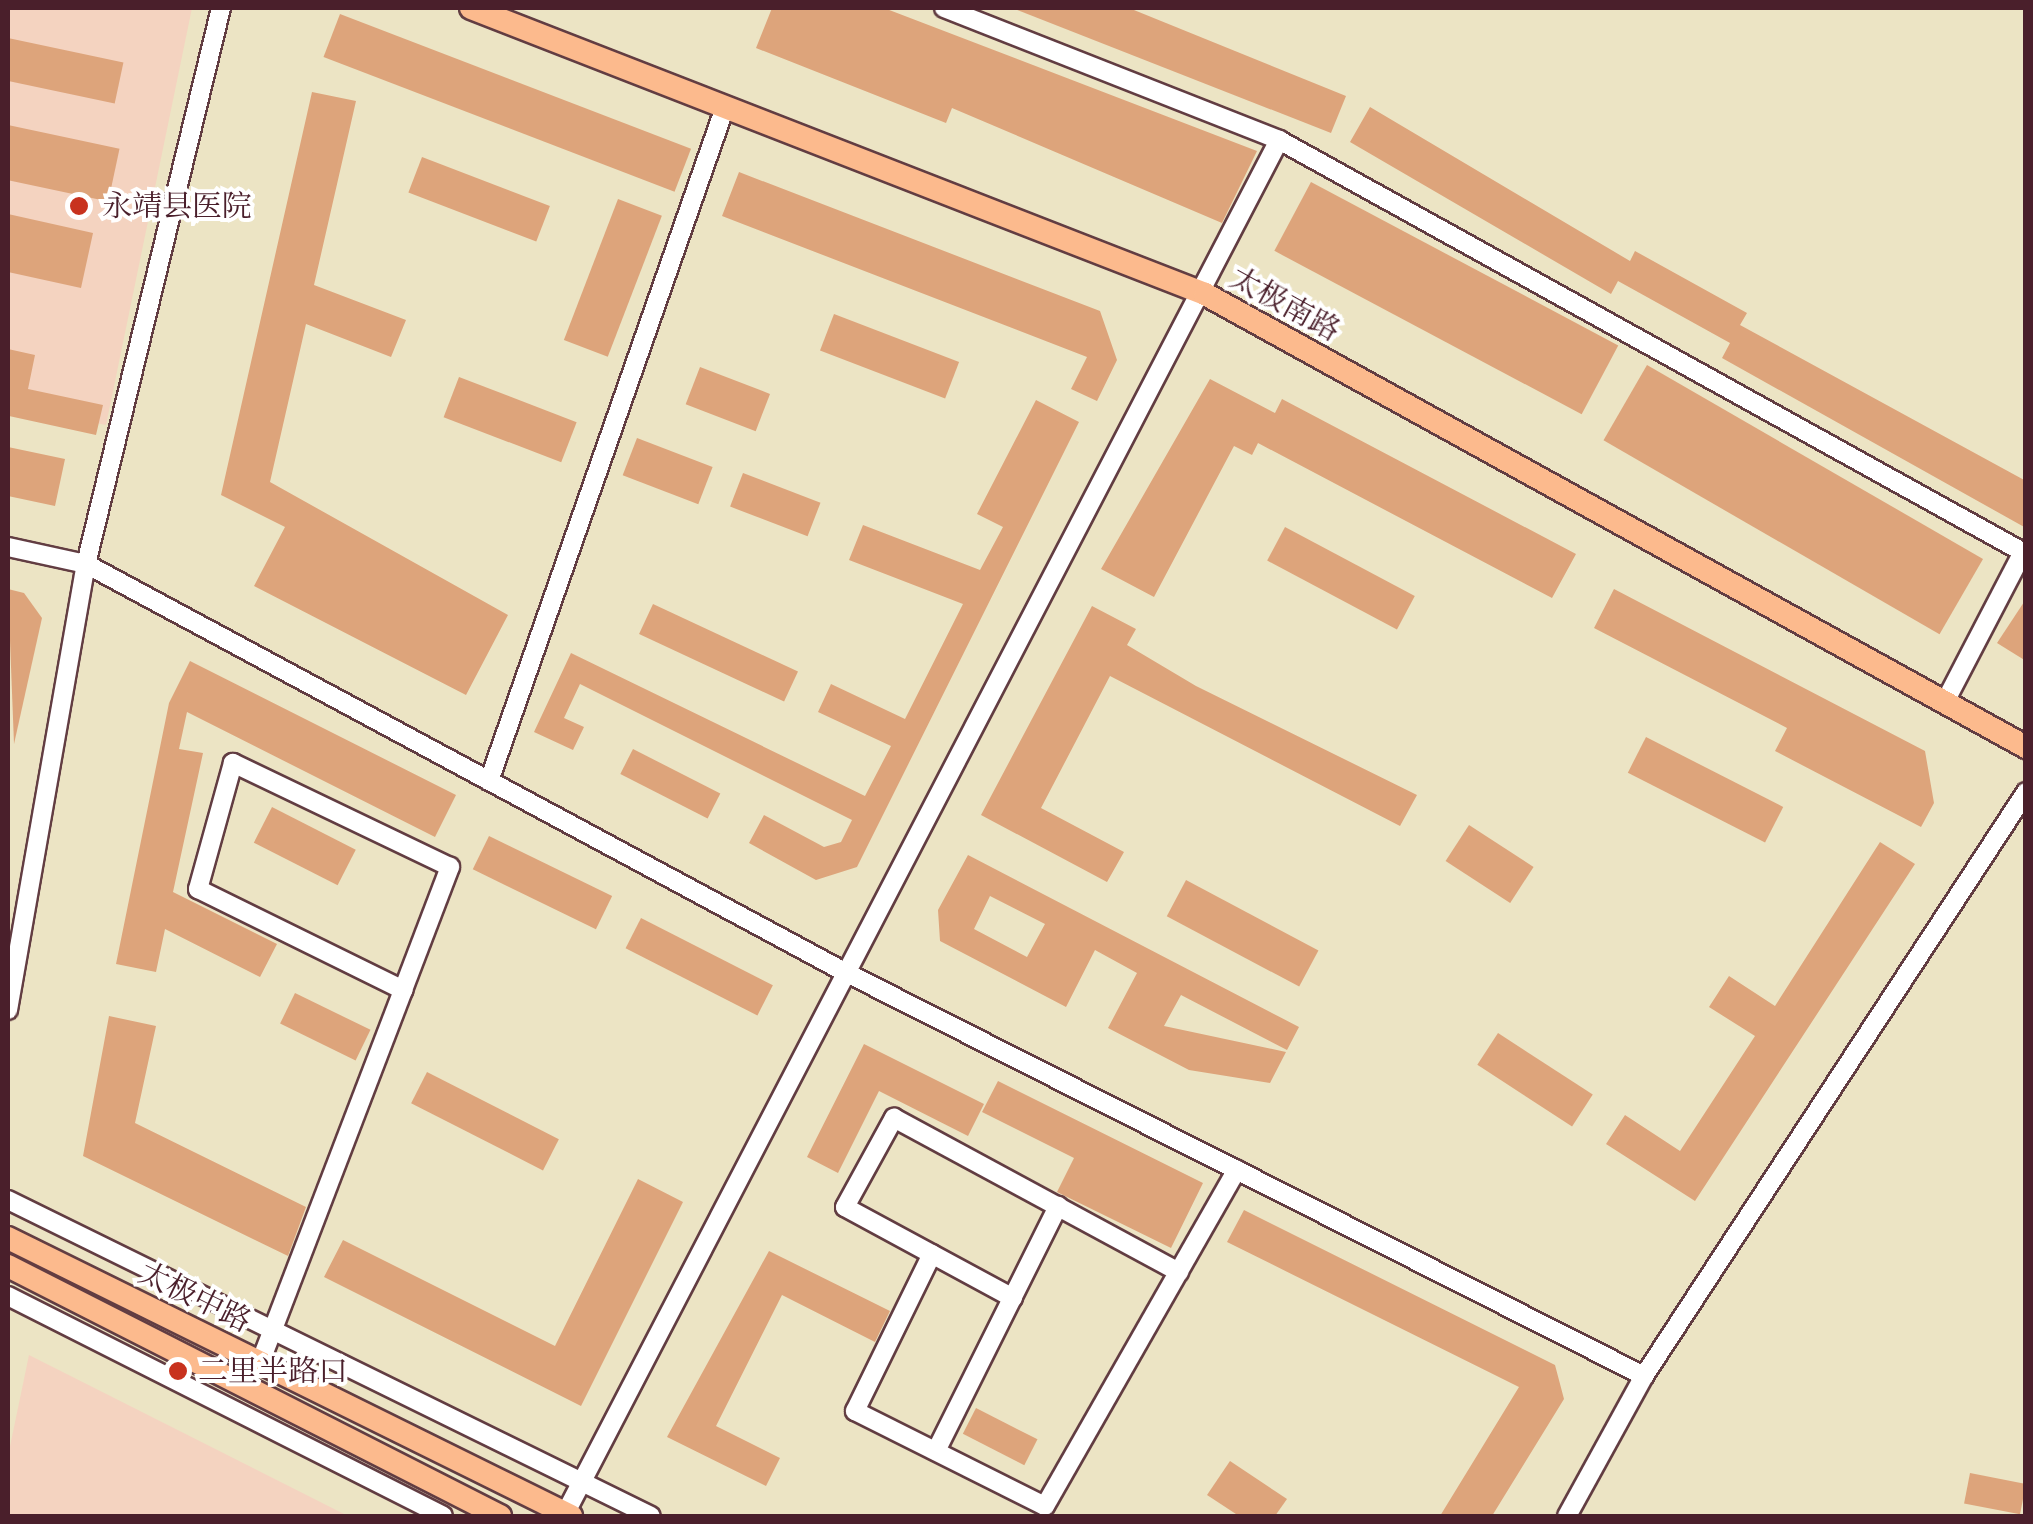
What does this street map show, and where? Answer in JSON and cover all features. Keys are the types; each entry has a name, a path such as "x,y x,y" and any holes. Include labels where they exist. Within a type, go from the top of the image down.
{"main road":[{"name":"太极南路","path":"472,8 1204,294 2025,746"},
{"name":"太极中路","path":"8,1238 566,1515"},
{"name":"太极中路","path":"8,1266 500,1516"}],"street":[{"path":"8,1010 86,564 221,8"},
{"path":"944,8 1279,140 2023,552 1945,702"},
{"path":"489,781 725,107"},
{"path":"566,1515 842,970 1204,294 1279,140"},
{"path":"8,547 86,564 842,970 1644,1376"},
{"path":"260,1363 404,990 450,867 233,762 198,889 404,990"},
{"path":"1567,1516 1644,1376 2026,792"},
{"path":"1013,1298 845,1207 894,1118 1179,1272"},
{"path":"932,1254 855,1411 1045,1506 1237,1170"},
{"path":"8,1200 651,1516"},
{"path":"936,1452 1058,1206"},
{"path":"8,1296 442,1516"}],"shaded area":[{"name":"永靖县医院","path":"8,8 192,8 106,425 8,405"},
{"path":"29,1355 348,1516 8,1516 8,1456"}],"building":[{"path":"772,8 884,8 1257,151 1222,223 952,108 946,123 756,48"},
{"path":"1012,8 1129,8 1346,96 1331,133"},
{"path":"340,14 691,149 675,192 324,57"},
{"path":"8,38 123,63 115,104 8,81"},
{"path":"312,92 356,101 314,285 406,320 391,357 306,324 270,482 508,615 466,695 254,586 285,527 221,495"},
{"path":"1370,107 1630,261 1635,251 1747,313 1740,325 2026,481 2026,528 1722,358 1730,343 1618,281 1611,294 1350,142"},
{"path":"8,125 120,149 108,202 8,180"},
{"path":"422,157 550,206 536,242 408,192"},
{"path":"739,172 1100,311 1117,360 1097,401 1071,389 1087,357 722,216"},
{"path":"1311,182 1618,345 1582,414 1274,251"},
{"path":"618,199 662,216 608,357 564,340"},
{"path":"8,214 93,233 81,288 8,272"},
{"path":"834,314 959,362 945,398 820,350"},
{"path":"8,349 35,355 28,389 103,405 96,435 9,416"},
{"path":"1647,365 1983,559 1940,634 1604,440"},
{"path":"700,367 770,394 756,431 686,404"},
{"path":"459,377 577,422 561,462 444,417"},
{"path":"1210,379 1275,413 1282,399 1576,554 1552,598 1258,443 1252,455 1234,446 1154,597 1101,569"},
{"path":"1036,400 1079,422 857,867 816,880 749,843 764,815 824,847 841,842 852,820 580,684 564,718 584,727 573,750 534,732 571,653 865,796 891,746 818,712 831,684 905,719 963,604 849,560 863,525 980,570 1003,527 977,514"},
{"path":"637,438 713,467 698,504 623,475"},
{"path":"8,447 65,459 55,506 8,496"},
{"path":"743,473 820,503 808,536 730,507"},
{"path":"1285,527 1415,596 1397,630 1267,561"},
{"path":"8,589 24,593 42,618 14,744"},
{"path":"1614,589 1925,751 1934,803 1921,827 1775,751 1787,728 1594,628"},
{"path":"2026,599 2026,661 1997,643"},
{"path":"653,604 798,672 784,702 639,634"},
{"path":"1092,606 1136,629 1127,645 1196,686 1417,795 1400,826 1110,676 1041,808 1124,852 1107,882 981,815"},
{"path":"190,661 456,795 435,837 187,712 179,749 203,753 173,892 277,944 260,977 165,929 156,972 116,964 169,703"},
{"path":"1646,737 1783,807 1765,843 1628,773"},
{"path":"633,749 720,793 708,818 620,774"},
{"path":"272,807 356,850 338,885 254,843"},
{"path":"1469,825 1534,867 1510,903 1446,861"},
{"path":"489,836 612,896 596,929 473,869"},
{"path":"1880,842 1915,864 1695,1201 1606,1144 1625,1115 1680,1151 1755,1036 1709,1007 1729,976 1775,1006"},
{"path":"968,855 1299,1027 1287,1050 1181,995 1164,1026 1286,1052 1270,1083 1189,1070 1108,1028 1137,973 1095,950 1066,1007 940,941 938,910","holes":["990,896 1045,924 1027,957 974,929"]},
{"path":"1186,880 1318,950 1299,987 1167,916"},
{"path":"641,918 773,985 757,1015 626,948"},
{"path":"295,993 370,1030 356,1060 280,1024"},
{"path":"109,1016 156,1026 135,1123 306,1207 288,1256 83,1156"},
{"path":"1498,1033 1593,1095 1572,1126 1477,1065"},
{"path":"864,1044 984,1104 968,1136 879,1091 838,1173 807,1157"},
{"path":"427,1072 559,1139 543,1170 411,1103"},
{"path":"998,1081 1203,1183 1171,1248 1057,1192 1074,1158 982,1112"},
{"path":"638,1179 683,1202 581,1406 324,1277 343,1240 555,1346"},
{"path":"1244,1210 1555,1365 1564,1399 1492,1516 1440,1516 1519,1387 1227,1242"},
{"path":"769,1251 890,1311 875,1342 782,1295 716,1426 780,1458 766,1486 667,1437"},
{"path":"976,1408 1037,1439 1024,1465 963,1434"},
{"path":"1230,1461 1287,1499 1275,1516 1239,1516 1207,1495"},
{"path":"1970,1473 2026,1484 2020,1514 1964,1503"}],"place":[{"name":"永靖县医院","path":"79,206"},
{"name":"二里半路口","path":"178,1371"}]}
